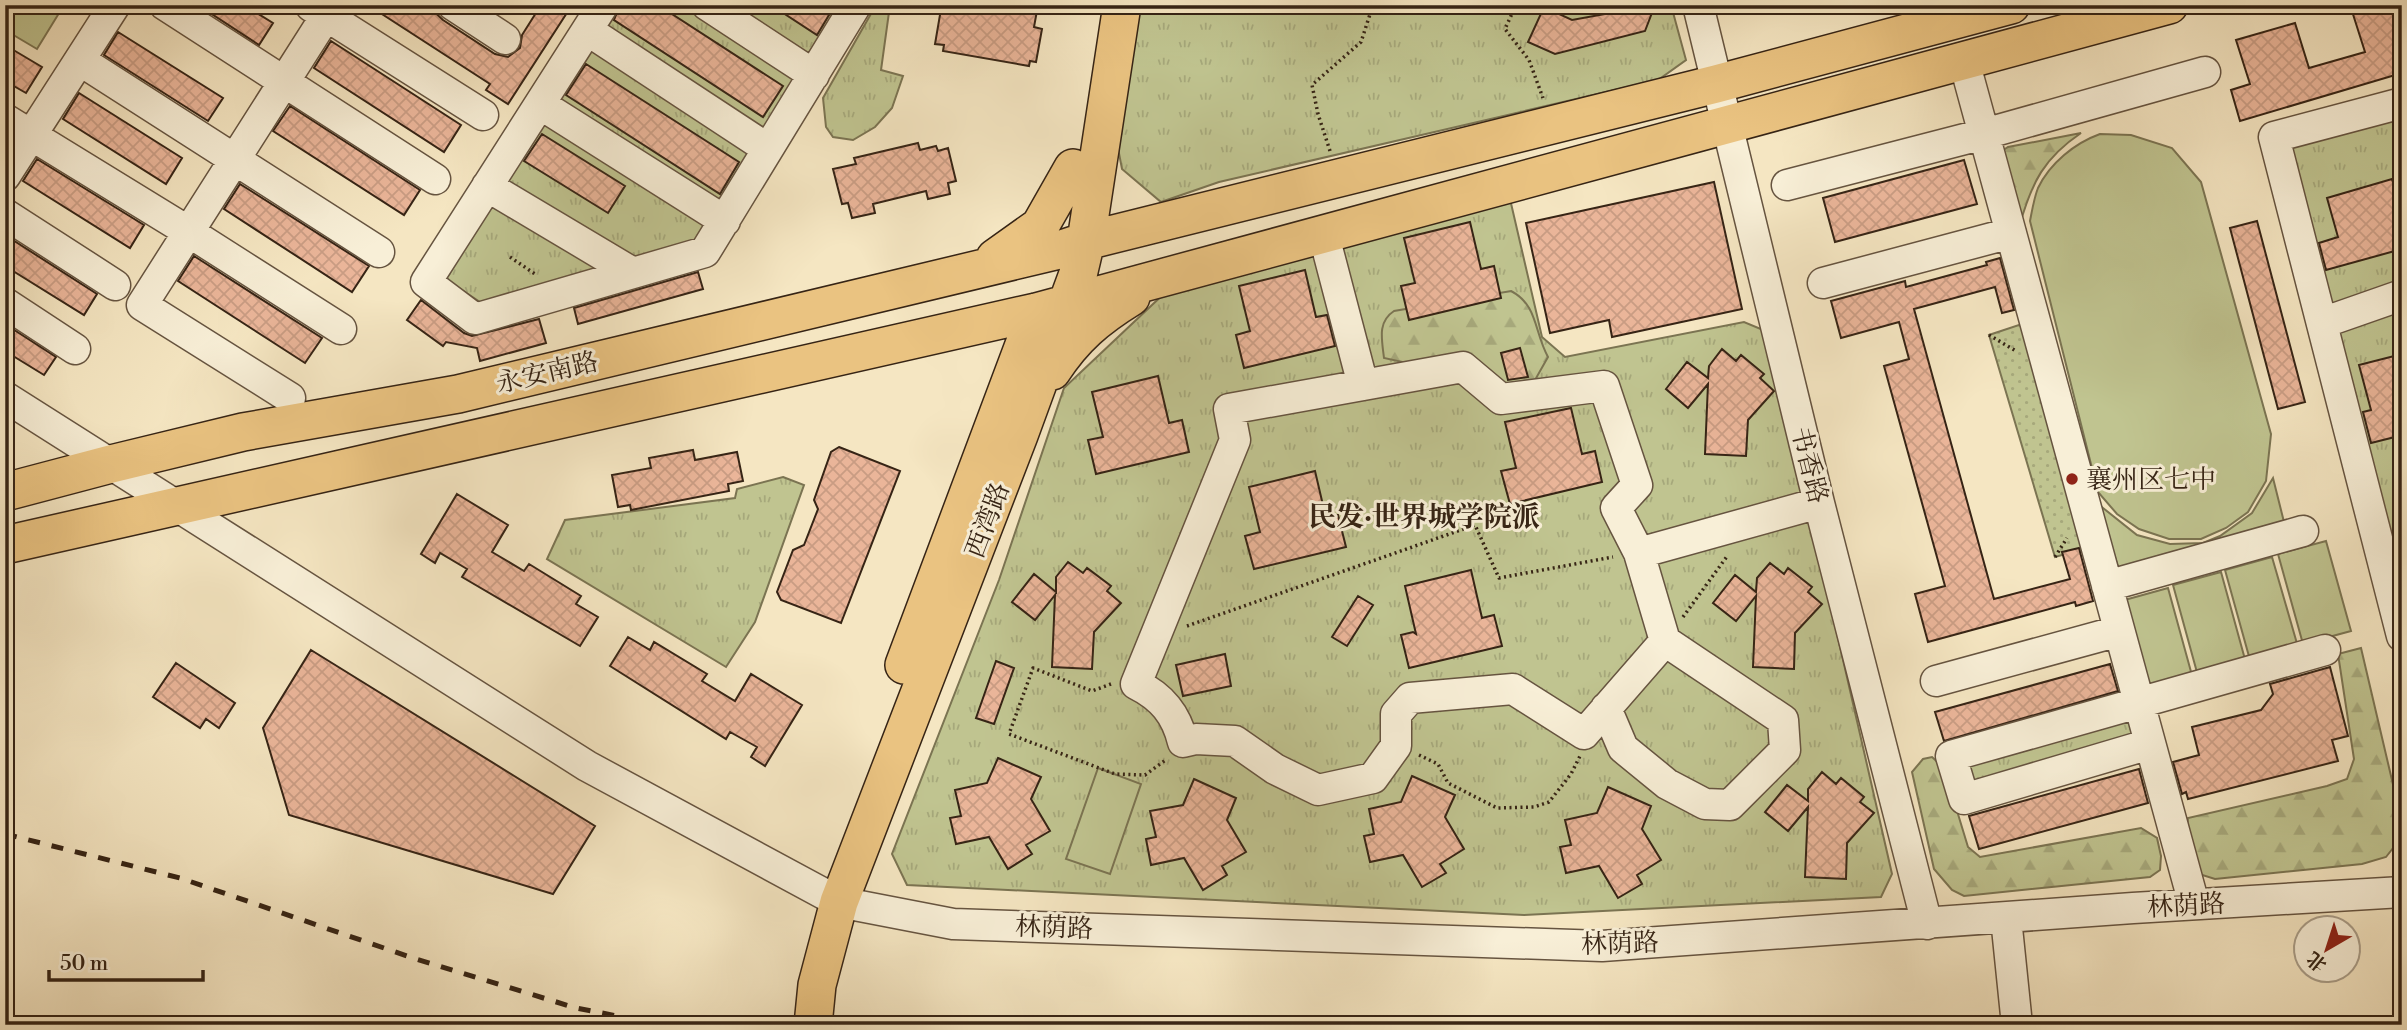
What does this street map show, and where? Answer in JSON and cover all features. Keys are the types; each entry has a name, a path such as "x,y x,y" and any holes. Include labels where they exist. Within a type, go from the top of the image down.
{"main road":[{"name":"西湾路","path":"1085,171 1100,5"},
{"name":"西湾路","path":"813,1025 829,897 993,427 1051,309 1079,271 1073,245 1085,171 1122,5"},
{"name":"永安南路","path":"5,492 243,432 458,394 975,270 1716,84 2011,5"},
{"name":"永安南路","path":"5,545 1051,309 2169,5"},
{"path":"975,270 1040,226 1085,171 1112,207 1125,215 1180,218"},
{"path":"1030,404 1067,347 1091,324 1160,280"},
{"name":"西湾路","path":"792,1025 797,971 1030,404 1051,309"},
{"path":"910,341 970,338 990,345 1000,362 993,427"},
{"path":"339,415 354,465"}],"street":[{"path":"5,176 116,5"},
{"path":"164,5 285,80 435,179"},
{"path":"453,5 505,39"},
{"path":"603,5 426,282 475,319 705,252 856,5"},
{"path":"707,5 814,75"},
{"name":"书香路","path":"1698,5 1819,503 1927,924"},
{"path":"290,398 142,305 285,80 323,9 483,115"},
{"path":"587,30 768,149"},
{"path":"81,61 379,252"},
{"path":"1964,61 2194,904"},
{"path":"1787,186 2205,72"},
{"path":"2402,103 2274,137 2402,636"},
{"path":"540,104 724,221"},
{"path":"5,119 341,329"},
{"path":"487,186 634,273"},
{"path":"5,214 115,285"},
{"path":"1823,283 2011,233"},
{"path":"1324,236 1363,385"},
{"path":"2322,323 2402,295"},
{"path":"5,303 75,349"},
{"path":"1606,708 1623,748 1667,784 1705,804 1730,805 1784,750 1783,720 1665,641 1639,552 1616,508 1637,485 1604,386 1502,399 1463,367 1229,408 1235,440 1136,684 1154,693 1170,709 1183,742 1196,739 1235,740 1275,769 1318,790 1373,778 1396,746 1396,714 1410,698 1513,689 1584,734 1606,708 1665,641"},
{"name":"林荫路","path":"5,397 587,766 829,897 953,924 1602,946 2402,892"},
{"path":"1639,552 1819,503"},
{"path":"2107,586 2303,531"},
{"path":"1936,681 2119,631"},
{"path":"2150,744 1964,799 1951,756 2325,650"},
{"path":"2006,918 2017,1025"}],"path":[{"path":"1340,179 1318,114 1312,85 1361,42 1373,5"},
{"path":"1517,5 1504,29 1529,60 1553,125"},
{"path":"1155,638 1475,525 1499,578 1639,552"},
{"path":"1665,641 1728,554"},
{"path":"1136,684 1119,682 1092,691 1033,668 1009,734 1115,774 1145,775 1162,765 1183,742"},
{"path":"1396,746 1438,764 1448,783 1497,808 1534,807 1549,802 1571,774 1581,754 1584,734"}],"green space":[{"path":"5,5 64,5 37,49 5,30"},
{"path":"609,5 845,5 701,241 483,304 438,274"},
{"path":"876,5 890,5 881,70 903,76 892,108 875,127 853,140 833,137 826,127 823,98"},
{"path":"1139,5 1671,5 1686,60 1658,80 1219,182 1161,202 1122,169 1117,143"},
{"path":"2402,103 2402,636 2274,137"},
{"path":"2081,133 2068,142 2041,172 2029,196 2020,224 1999,153 2008,147"},
{"path":"2100,134 2131,135 2172,148 2201,182 2271,434 2266,481 2248,512 2226,528 2201,539 2169,539 2139,529 2117,514 2098,492 2030,221 2038,188 2049,170 2073,148"},
{"path":"1510,199 1542,337 1565,357 1744,322 1768,332 1892,874 1881,897 1524,915 907,885 892,854 999,580 1064,388 1169,289"},
{"path":"1511,291 1520,297 1531,311 1548,357 1535,380 1516,387 1384,358 1383,326 1394,311"},
{"path":"2034,320 2097,545 2055,557 1989,335"},
{"path":"783,477 804,485 755,622 726,667 547,559 565,520 735,498 737,489"},
{"path":"2273,478 2286,530 2120,573 2098,504 2137,535 2170,544 2203,543 2220,536 2252,513"},
{"path":"2326,541 2351,631 2303,644 2278,554"},
{"path":"2272,557 2298,647 2250,660 2225,570"},
{"path":"2221,572 2246,663 2198,676 2173,585"},
{"path":"2168,588 2193,679 2146,692 2121,601"},
{"path":"2361,648 2395,793 2397,843 2386,857 2362,864 2215,879 2199,874 2186,835 2188,818 2347,779 2354,759 2338,654"},
{"path":"2139,704 2150,744 1964,799 1951,756"},
{"path":"1932,757 1944,768 1968,847 1980,857 2141,828 2157,838 2161,856 2160,870 2150,877 1964,896 1952,890 1934,869 1912,772 1923,759"},
{"path":"1098,768 1141,784 1110,874 1066,859"}],"building":[{"path":"198,5 244,5 273,23 259,45"},
{"path":"368,5 427,5 443,20 495,54 508,57 520,48 522,35 541,5 572,5 508,104 486,90 490,84"},
{"path":"620,5 658,5 783,86 763,117 614,20"},
{"path":"771,5 835,5 817,35"},
{"path":"950,5 1038,5 1034,27 1042,29 1036,62 1030,61 1029,66 943,51 944,45 935,44 941,9 949,11"},
{"path":"1601,5 1655,5 1645,31 1555,54 1528,42 1544,7 1572,20 1605,14"},
{"path":"2360,5 2402,5 2402,73 2240,121 2231,90 2250,84 2236,40 2295,23 2309,68 2365,52 2351,8"},
{"path":"118,32 223,98 208,121 104,55"},
{"path":"331,41 461,125 444,152 314,68"},
{"path":"5,45 42,67 26,93 5,81"},
{"path":"586,64 739,162 720,194 566,95"},
{"path":"79,93 182,158 166,184 63,119"},
{"path":"290,106 420,190 404,215 273,131"},
{"path":"542,134 625,186 608,213 524,161"},
{"path":"918,143 920,150 936,146 938,151 948,148 956,181 948,183 950,194 928,199 926,191 873,204 875,213 852,218 848,203 842,204 833,169 856,164 854,158"},
{"path":"37,159 144,225 130,248 23,181"},
{"path":"1964,160 1977,204 1835,242 1823,198"},
{"path":"2392,179 2402,213 2402,249 2326,270 2319,243 2338,237 2327,198"},
{"path":"1714,182 1742,309 1612,337 1609,320 1550,333 1526,223"},
{"path":"240,184 369,266 352,292 224,209"},
{"path":"2257,221 2305,402 2278,409 2230,228"},
{"path":"1470,222 1481,269 1494,266 1501,298 1409,320 1401,286 1415,283 1404,238"},
{"path":"5,235 97,294 84,315 5,266"},
{"path":"194,256 322,338 305,363 178,281"},
{"path":"2000,258 2014,310 2002,313 1995,287 1914,309 1994,599 2070,579 2062,552 2079,548 2093,601 2076,606 2075,602 1928,642 1915,594 1945,586 1884,366 1909,359 1899,322 1841,338 1831,301 1905,281 1906,287 1987,265 1986,262"},
{"path":"1305,270 1316,317 1327,315 1335,346 1244,368 1236,335 1250,331 1239,286"},
{"path":"698,272 703,289 578,324 574,308"},
{"path":"421,300 464,333 472,336 539,319 546,343 480,361 477,348 446,342 443,346 407,320"},
{"path":"5,324 56,357 44,375 5,351"},
{"path":"1520,348 1528,377 1508,380 1501,353"},
{"path":"1722,349 1736,361 1741,355 1764,374 1760,378 1774,391 1748,420 1746,456 1705,454 1708,384 1688,408 1666,389 1687,362 1708,378 1709,366"},
{"path":"2402,354 2402,418 2395,420 2399,436 2371,443 2363,412 2371,410 2359,365"},
{"path":"1158,376 1169,423 1182,420 1189,452 1096,474 1088,440 1103,437 1092,392"},
{"path":"1571,408 1582,454 1595,451 1602,482 1510,504 1501,471 1516,468 1505,422"},
{"path":"839,447 900,471 841,623 781,600 777,592 793,550 804,545 818,509 814,500 831,452"},
{"path":"693,450 695,460 737,452 743,481 728,484 729,491 631,510 630,505 618,507 612,475 651,468 649,458"},
{"path":"1315,471 1326,518 1338,515 1346,547 1254,569 1245,536 1260,532 1249,487"},
{"path":"457,494 508,525 492,552 524,571 529,564 581,596 576,604 598,617 580,646 462,577 467,569 440,553 435,563 421,554"},
{"path":"1068,562 1083,573 1087,568 1111,586 1107,591 1121,603 1094,632 1092,669 1052,667 1055,595 1035,620 1012,602 1034,574 1056,592 1056,577"},
{"path":"1770,563 1784,574 1788,568 1812,587 1808,592 1822,604 1795,633 1794,669 1753,667 1756,596 1736,621 1713,603 1735,575 1756,592 1757,578"},
{"path":"1471,570 1482,618 1494,615 1502,646 1409,668 1401,635 1413,632 1416,634 1405,586"},
{"path":"1358,596 1373,605 1347,646 1332,637"},
{"path":"628,637 650,650 654,642 707,674 702,681 735,701 751,674 802,705 765,766 751,757 757,747 730,732 726,739 610,666"},
{"path":"311,650 595,826 553,894 289,815 263,728"},
{"path":"1225,654 1231,686 1183,696 1176,665"},
{"path":"996,661 1014,668 994,724 976,718"},
{"path":"176,663 235,703 219,728 206,719 200,728 153,697"},
{"path":"2110,664 2118,691 1944,741 1935,712"},
{"path":"2330,667 2348,736 2332,740 2338,761 2188,799 2186,792 2182,794 2173,762 2199,755 2192,727 2261,710 2273,694 2270,684"},
{"path":"998,758 1041,777 1031,799 1050,831 1026,845 1032,854 1008,869 989,837 956,844 950,818 961,816 955,790 987,783"},
{"path":"2139,769 2148,803 1979,849 1969,816"},
{"path":"1822,772 1836,784 1841,778 1864,797 1860,802 1874,813 1847,843 1846,879 1805,877 1808,807 1788,831 1765,812 1787,785 1808,801 1808,789"},
{"path":"1412,776 1455,795 1445,817 1464,849 1440,864 1446,873 1422,887 1403,855 1370,862 1364,836 1374,834 1369,809 1401,802"},
{"path":"1194,779 1236,798 1227,820 1246,852 1222,866 1227,875 1203,890 1184,858 1151,865 1146,839 1156,837 1150,811 1183,805"},
{"path":"1608,787 1651,806 1642,829 1661,860 1637,875 1642,884 1618,898 1599,866 1566,873 1560,847 1571,845 1565,820 1597,813"}],"railway":[{"path":"5,834 180,878 413,958 576,1008 664,1025"}],"place":[{"name":"襄州区七中","path":"2072,479"}],"district":[{"name":"民发·世界城学院派","path":"1424,516"}]}
